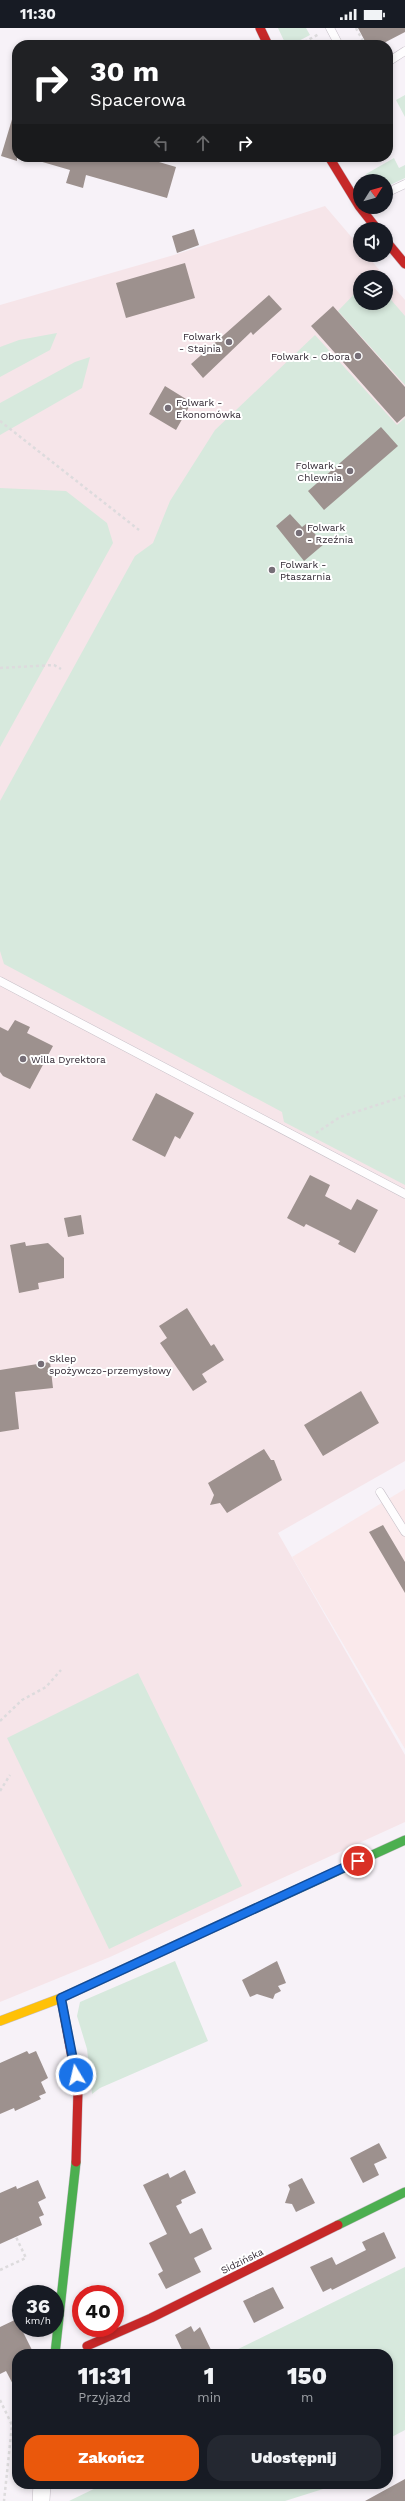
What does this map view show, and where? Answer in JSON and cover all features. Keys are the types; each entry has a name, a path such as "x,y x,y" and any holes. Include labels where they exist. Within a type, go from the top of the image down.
{"street":[{"path":"260,28 266,40"},
{"path":"332,162 353,195"},
{"path":"393,249 405,264"},
{"path":"0,2021 61,1998 405,1840"},
{"path":"56,2349 75,2180 78,2090 69,2031 61,1998"},
{"name":"Sidzińska","path":"87,2346 151,2318 405,2192"},
{"path":"41,2501 42,2489"}],"lane":[{"path":"327,30 335,40"},
{"path":"393,59 405,51"},
{"path":"393,190 405,184"},
{"path":"0,981 405,1194"},
{"path":"380,1492 405,1532"}],"path":[{"path":"356,28 362,40"},
{"path":"308,40 327,30"},
{"path":"0,421 139,530"},
{"path":"0,668 54,665 61,669"},
{"path":"304,1141 340,1118 405,1096"},
{"path":"0,1722 22,1700 46,1687 61,1670"},
{"path":"0,1791 10,1775"},
{"path":"0,2270 26,2258 16,2237"},
{"path":"0,2400 12,2425 4,2501"}],"shaded area":[{"path":"325,206 353,239 353,262 373,262 379,270 353,270 353,310 393,310 393,286 405,300 405,1461 278,1533 405,1755 405,1822 110,1957 0,2002 0,305 174,255"},
{"path":"405,1489 405,1749 292,1557"}],"green space":[{"path":"278,28 306,28 310,35 300,40 284,40"},
{"path":"405,95 405,117 396,100"},
{"path":"394,158 399,168 405,165 405,178 393,184 393,174 366,174 387,162 393,162"},
{"path":"353,295 353,310 393,310 393,302 405,316 405,385 338,311"},
{"path":"57,333 50,350 0,377 0,347 19,340"},
{"path":"315,335 397,425 405,418 405,1185 284,1122 282,1112 4,964 0,951 0,801 135,556 153,543 170,501 215,430"},
{"path":"90,357 82,388 0,435 0,403 75,362"},
{"path":"0,488 66,491 107,523 113,543 0,747"},
{"path":"138,1673 242,1886 109,1949 7,1738"},
{"path":"175,1961 208,2041 100,2088 92,2094 87,2049 77,2016 80,2002"},
{"path":"405,2267 405,2430 393,2436 393,2349 238,2349"},
{"path":"94,2489 323,2489 285,2501 69,2501"}],"building":[{"path":"358,28 405,28 405,32 390,40 364,40"},
{"path":"12,119 12,159 1,156"},
{"path":"42,162 159,162 176,167 167,198 86,175 83,188 66,183 70,170"},
{"path":"194,229 199,245 177,253 172,236"},
{"path":"185,263 195,298 126,318 116,283"},
{"name":"Folwark - Stajnia","path":"269,295 282,309 253,335 251,332 203,378 191,364"},
{"name":"Folwark - Obora","path":"333,306 405,387 405,416 397,423 311,326"},
{"name":"Folwark - Ekonomówka","path":"165,386 186,399 189,407 176,430 149,414"},
{"name":"Folwark - Chlewnia","path":"381,427 398,446 324,510 308,491"},
{"name":"Folwark - Rzeźnia","path":"290,514 302,527 306,524 324,544 304,561 276,526"},
{"name":"Willa Dyrektora","path":"15,1020 30,1027 27,1033 53,1046 30,1089 3,1076 0,1072 0,1027 8,1031"},
{"path":"156,1093 194,1113 180,1139 175,1136 165,1157 132,1140"},
{"path":"310,1175 330,1185 325,1196 351,1210 357,1199 378,1210 355,1253 338,1244 340,1241 306,1224 304,1227 287,1218"},
{"path":"81,1215 84,1234 68,1237 64,1218"},
{"path":"25,1242 26,1246 48,1243 64,1258 64,1278 38,1283 39,1289 19,1293 10,1245"},
{"path":"187,1308 211,1346 214,1344 224,1360 202,1374 207,1382 193,1391 160,1343 167,1338 159,1326"},
{"path":"50,1362 53,1388 15,1392 19,1429 0,1432 0,1370"},
{"path":"361,1391 379,1423 323,1456 304,1425"},
{"path":"264,1449 271,1460 274,1460 282,1480 227,1513 220,1503 210,1505 214,1495 208,1483"},
{"path":"383,1525 405,1562 405,1593 369,1532"},
{"path":"277,1961 286,1983 278,1986 281,1991 275,1994 273,1999 257,1994 250,1997 242,1980"},
{"path":"27,2051 29,2054 36,2051 48,2078 41,2082 46,2093 39,2096 41,2099 15,2111 14,2108 0,2114 0,2063"},
{"path":"379,2143 387,2158 374,2164 379,2175 363,2183 350,2158"},
{"path":"185,2170 196,2193 181,2200 182,2203 176,2206 190,2234 202,2228 212,2249 194,2258 201,2272 166,2289 158,2274 163,2271 149,2243 167,2234 143,2185 168,2173 170,2178"},
{"path":"302,2178 315,2203 296,2212 292,2204 285,2203 290,2189 288,2185"},
{"path":"38,2180 46,2198 38,2202 44,2215 39,2217 42,2225 0,2244 0,2193 16,2186 17,2189"},
{"path":"384,2232 396,2258 332,2290 331,2288 323,2292 310,2267 332,2257 336,2265 366,2250 362,2242"},
{"path":"273,2287 284,2308 254,2323 243,2301"},
{"path":"12,2321 12,2337 26,2337 32,2349 12,2349 12,2382 6,2371 0,2374 0,2327"},
{"path":"191,2326 194,2332 200,2327 211,2349 182,2349 175,2335"},
{"path":"405,2479 405,2501 365,2501 387,2489 393,2489 393,2486"}],"traffic: fast":[{"path":"243,1914 405,1840"},
{"path":"56,2349 76,2162"},
{"path":"338,2225 405,2192"}],"traffic: slow":[{"path":"0,2021 61,1998 243,1914"}],"traffic: jam":[{"path":"260,28 266,40"},
{"path":"332,162 359,206 372,222"},
{"path":"393,249 405,264"},
{"path":"61,1998 78,2090 76,2162"},
{"path":"87,2346 151,2318 338,2225"}],"place":[{"name":"Folwark - Stajnia","path":"229,342"},
{"name":"Folwark - Obora","path":"358,356"},
{"name":"Folwark - Ekonomówka","path":"168,408"},
{"name":"Folwark - Chlewnia","path":"350,471"},
{"name":"Folwark - Rzeźnia","path":"299,533"},
{"name":"Folwark - Ptaszarnia","path":"272,570"},
{"name":"Willa Dyrektora","path":"23,1059"},
{"name":"Sklep spożywczo-przemysłowy","path":"41,1364"}],"route":[{"path":"76,2075 69,2031 61,1998 358,1861"}]}
